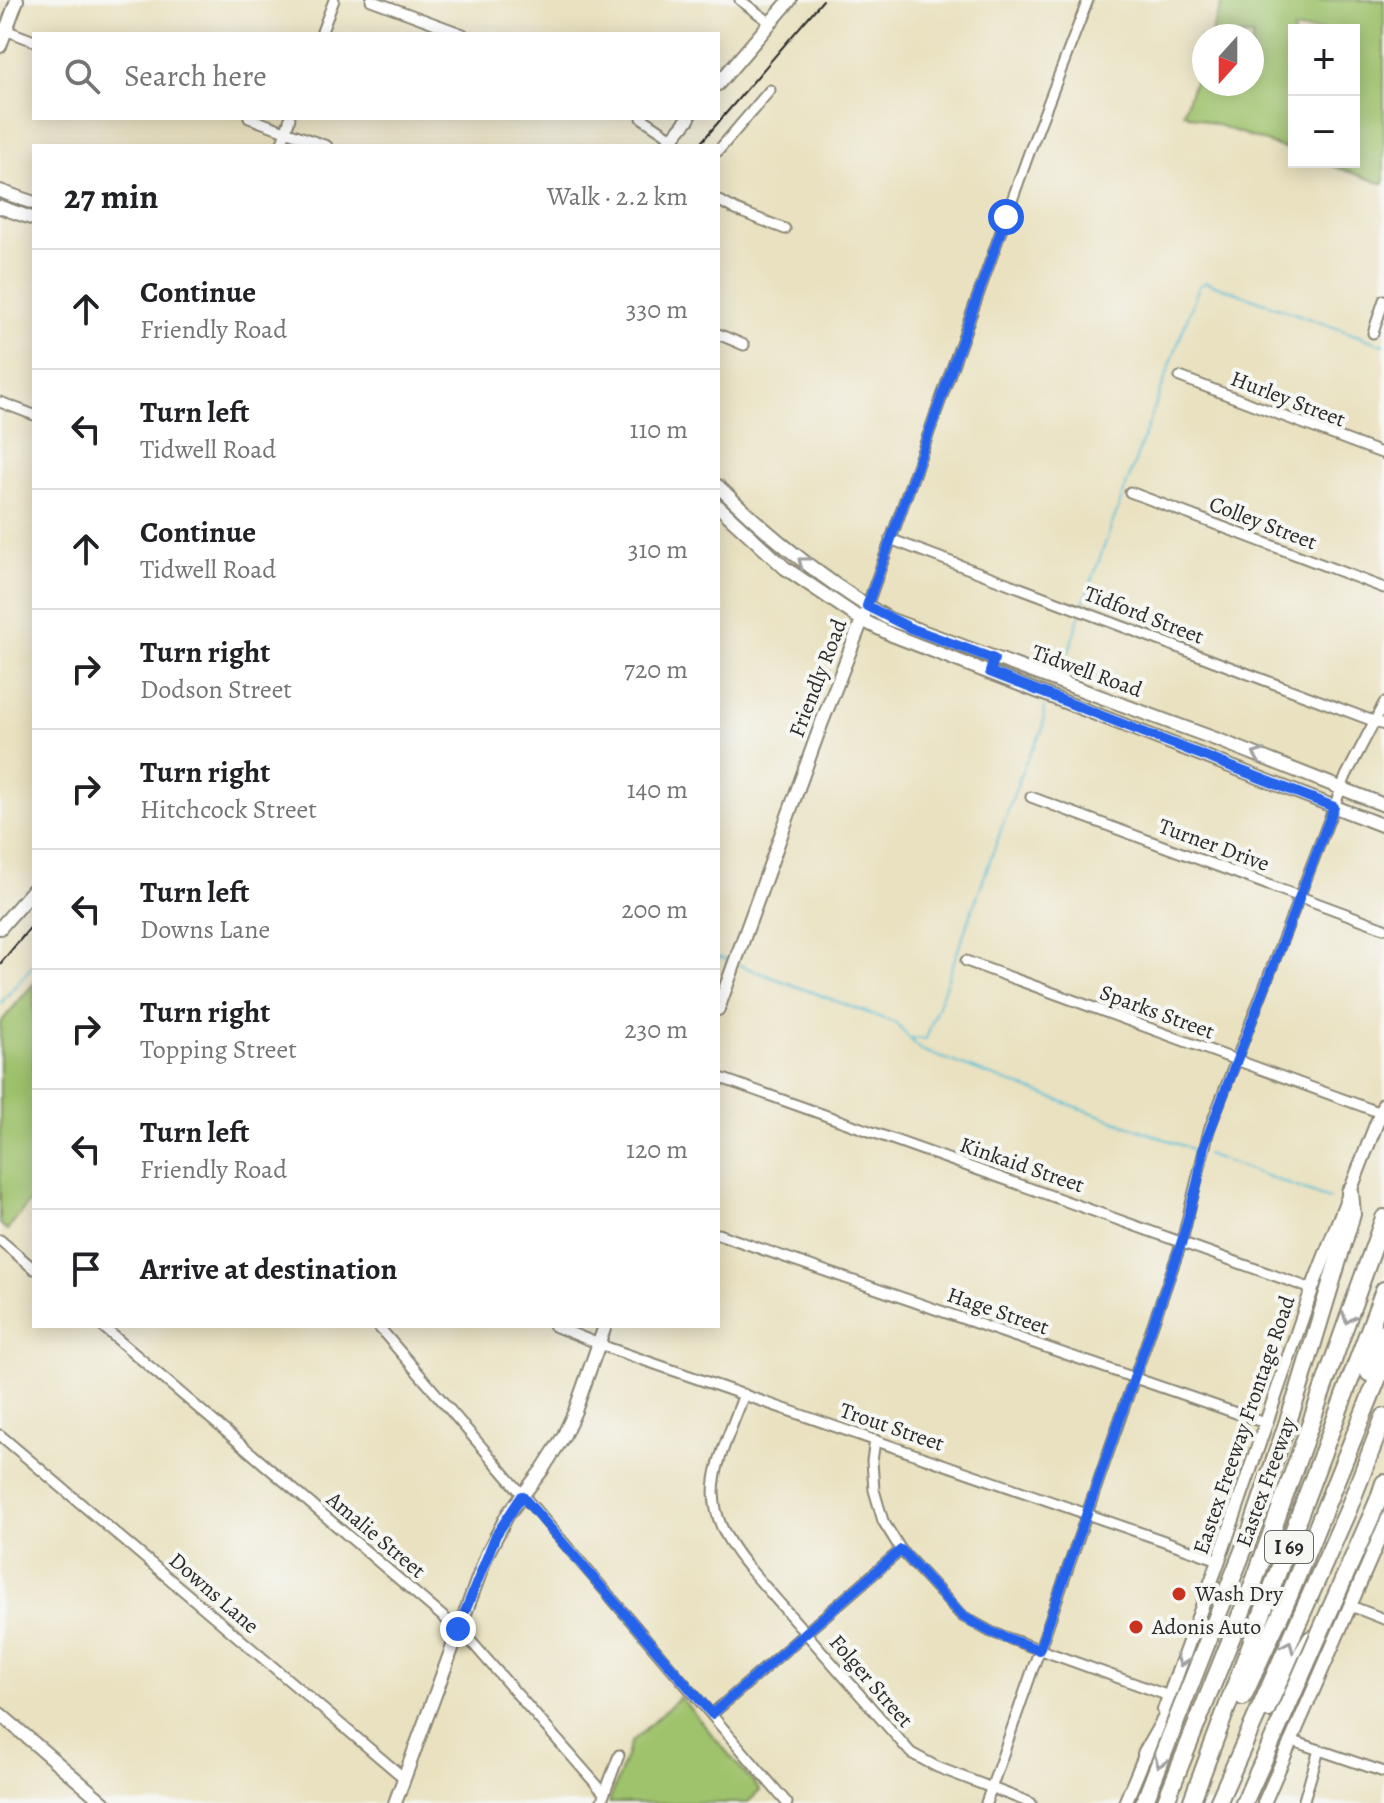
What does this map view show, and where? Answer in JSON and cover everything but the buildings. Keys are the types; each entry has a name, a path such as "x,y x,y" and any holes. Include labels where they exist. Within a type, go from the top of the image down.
{"highway":[{"path":"1144,1803 1250,1533 1308,1360 1352,1214 1350,1192"},
{"name":"Eastex Freeway","path":"1165,1803 1255,1579 1384,1218"},
{"name":"I 69","path":"1192,1803 1384,1290"},
{"path":"1242,1699 1384,1316"},
{"path":"1225,1719 1384,1332"},
{"path":"1192,1803 1289,1596 1384,1363"},
{"name":"I 69","path":"1218,1803 1348,1510 1384,1417"},
{"path":"1234,1768 1356,1565 1381,1506 1384,1483"},
{"path":"1244,1803 1381,1506"},
{"path":"1146,1754 1226,1614 1255,1579"}],"main road":[{"path":"0,46 3,30 17,0"},
{"path":"720,82 790,0"},
{"path":"669,142 687,120"},
{"path":"0,191 32,202"},
{"path":"0,207 32,218"},
{"name":"Tidwell Road","path":"720,488 785,568 862,620 892,635 1221,741 1384,805"},
{"name":"Tidwell Road","path":"720,507 867,606 910,628 1213,761 1384,826"},
{"name":"Friendly Road","path":"720,1004 867,606"},
{"path":"1213,761 1221,741"},
{"path":"0,928 32,891"},
{"name":"Eastex Freeway Frontage Road","path":"1125,1803 1169,1696 1312,1289 1382,1109"},
{"path":"395,1803 458,1629 496,1535 563,1437 604,1328"},
{"path":"1264,1803 1384,1528"},
{"path":"0,1714 104,1803"}],"street":[{"path":"322,32 334,0"},
{"path":"371,0 458,32"},
{"path":"740,0 771,23"},
{"name":"Friendly Road","path":"867,606 1030,150 1088,0"},
{"path":"3,30 32,40"},
{"path":"720,149 770,90"},
{"path":"255,120 322,144"},
{"path":"282,144 289,120"},
{"path":"644,120 669,142"},
{"path":"720,201 785,229"},
{"path":"1373,333 1384,300"},
{"path":"720,335 744,345"},
{"name":"Hurley Street","path":"1180,377 1384,454"},
{"path":"0,402 32,414"},
{"name":"Colley Street","path":"1130,492 1384,588"},
{"name":"Tidford Street","path":"890,539 1379,723"},
{"path":"986,1803 1182,1241 1207,1136 1341,789 1379,723 1384,703"},
{"name":"Turner Drive","path":"1031,797 1384,928"},
{"name":"Sparks Street","path":"966,961 1237,1060 1382,1109"},
{"name":"Kinkaid Street","path":"720,1078 1312,1289"},
{"name":"Hage Street","path":"720,1235 1265,1423"},
{"path":"1,1242 32,1267"},
{"name":"Amalie Street","path":"104,1328 458,1629 603,1798"},
{"path":"380,1328 787,1803"},
{"name":"Trout Street","path":"559,1328 599,1345 1219,1560"},
{"name":"Folger Street","path":"744,1394 717,1470 713,1494 717,1518 728,1541 911,1753 937,1767 1031,1803"},
{"name":"Downs Lane","path":"0,1435 404,1778"},
{"path":"875,1440 872,1461 874,1490 883,1521 901,1550 962,1616 991,1632 1169,1696"},
{"path":"712,1714 901,1550"},
{"path":"1351,1606 1384,1619"},
{"path":"1293,1741 1384,1772"},
{"path":"1303,1803 1319,1750"},
{"path":"603,1798 619,1755"}],"green space":[{"path":"1223,0 1384,0 1384,184 1338,168 1360,168 1360,24 1288,24 1288,150 1183,113 1192,87 1192,96 1264,96 1264,24 1214,24"},
{"path":"32,985 32,1199 7,1230 0,1224 0,1023"},
{"path":"680,1697 760,1791 747,1803 609,1803 631,1742"}],"waterway":[{"path":"1082,607 1199,286 1206,282 1384,345"},
{"path":"1059,669 1070,648 1080,613"},
{"path":"909,1038 926,1039 1025,763 1043,729 1044,707"},
{"path":"720,958 729,961"},
{"path":"739,965 895,1023 921,1050 1200,1152"},
{"path":"0,1004 32,966"},
{"path":"1206,1154 1329,1199"}],"railway":[{"path":"700,144 823,0"},
{"path":"0,964 32,925"}],"place":[{"name":"Wash Dry","path":"1179,1594"},
{"name":"Adonis Auto","path":"1136,1627"}],"route":[{"path":"458,1629 496,1535 522,1496 712,1714 901,1550 962,1616 991,1632 1039,1650 1182,1241 1204,1146 1334,807 990,672 994,659 910,628 867,606 1006,217"}]}
